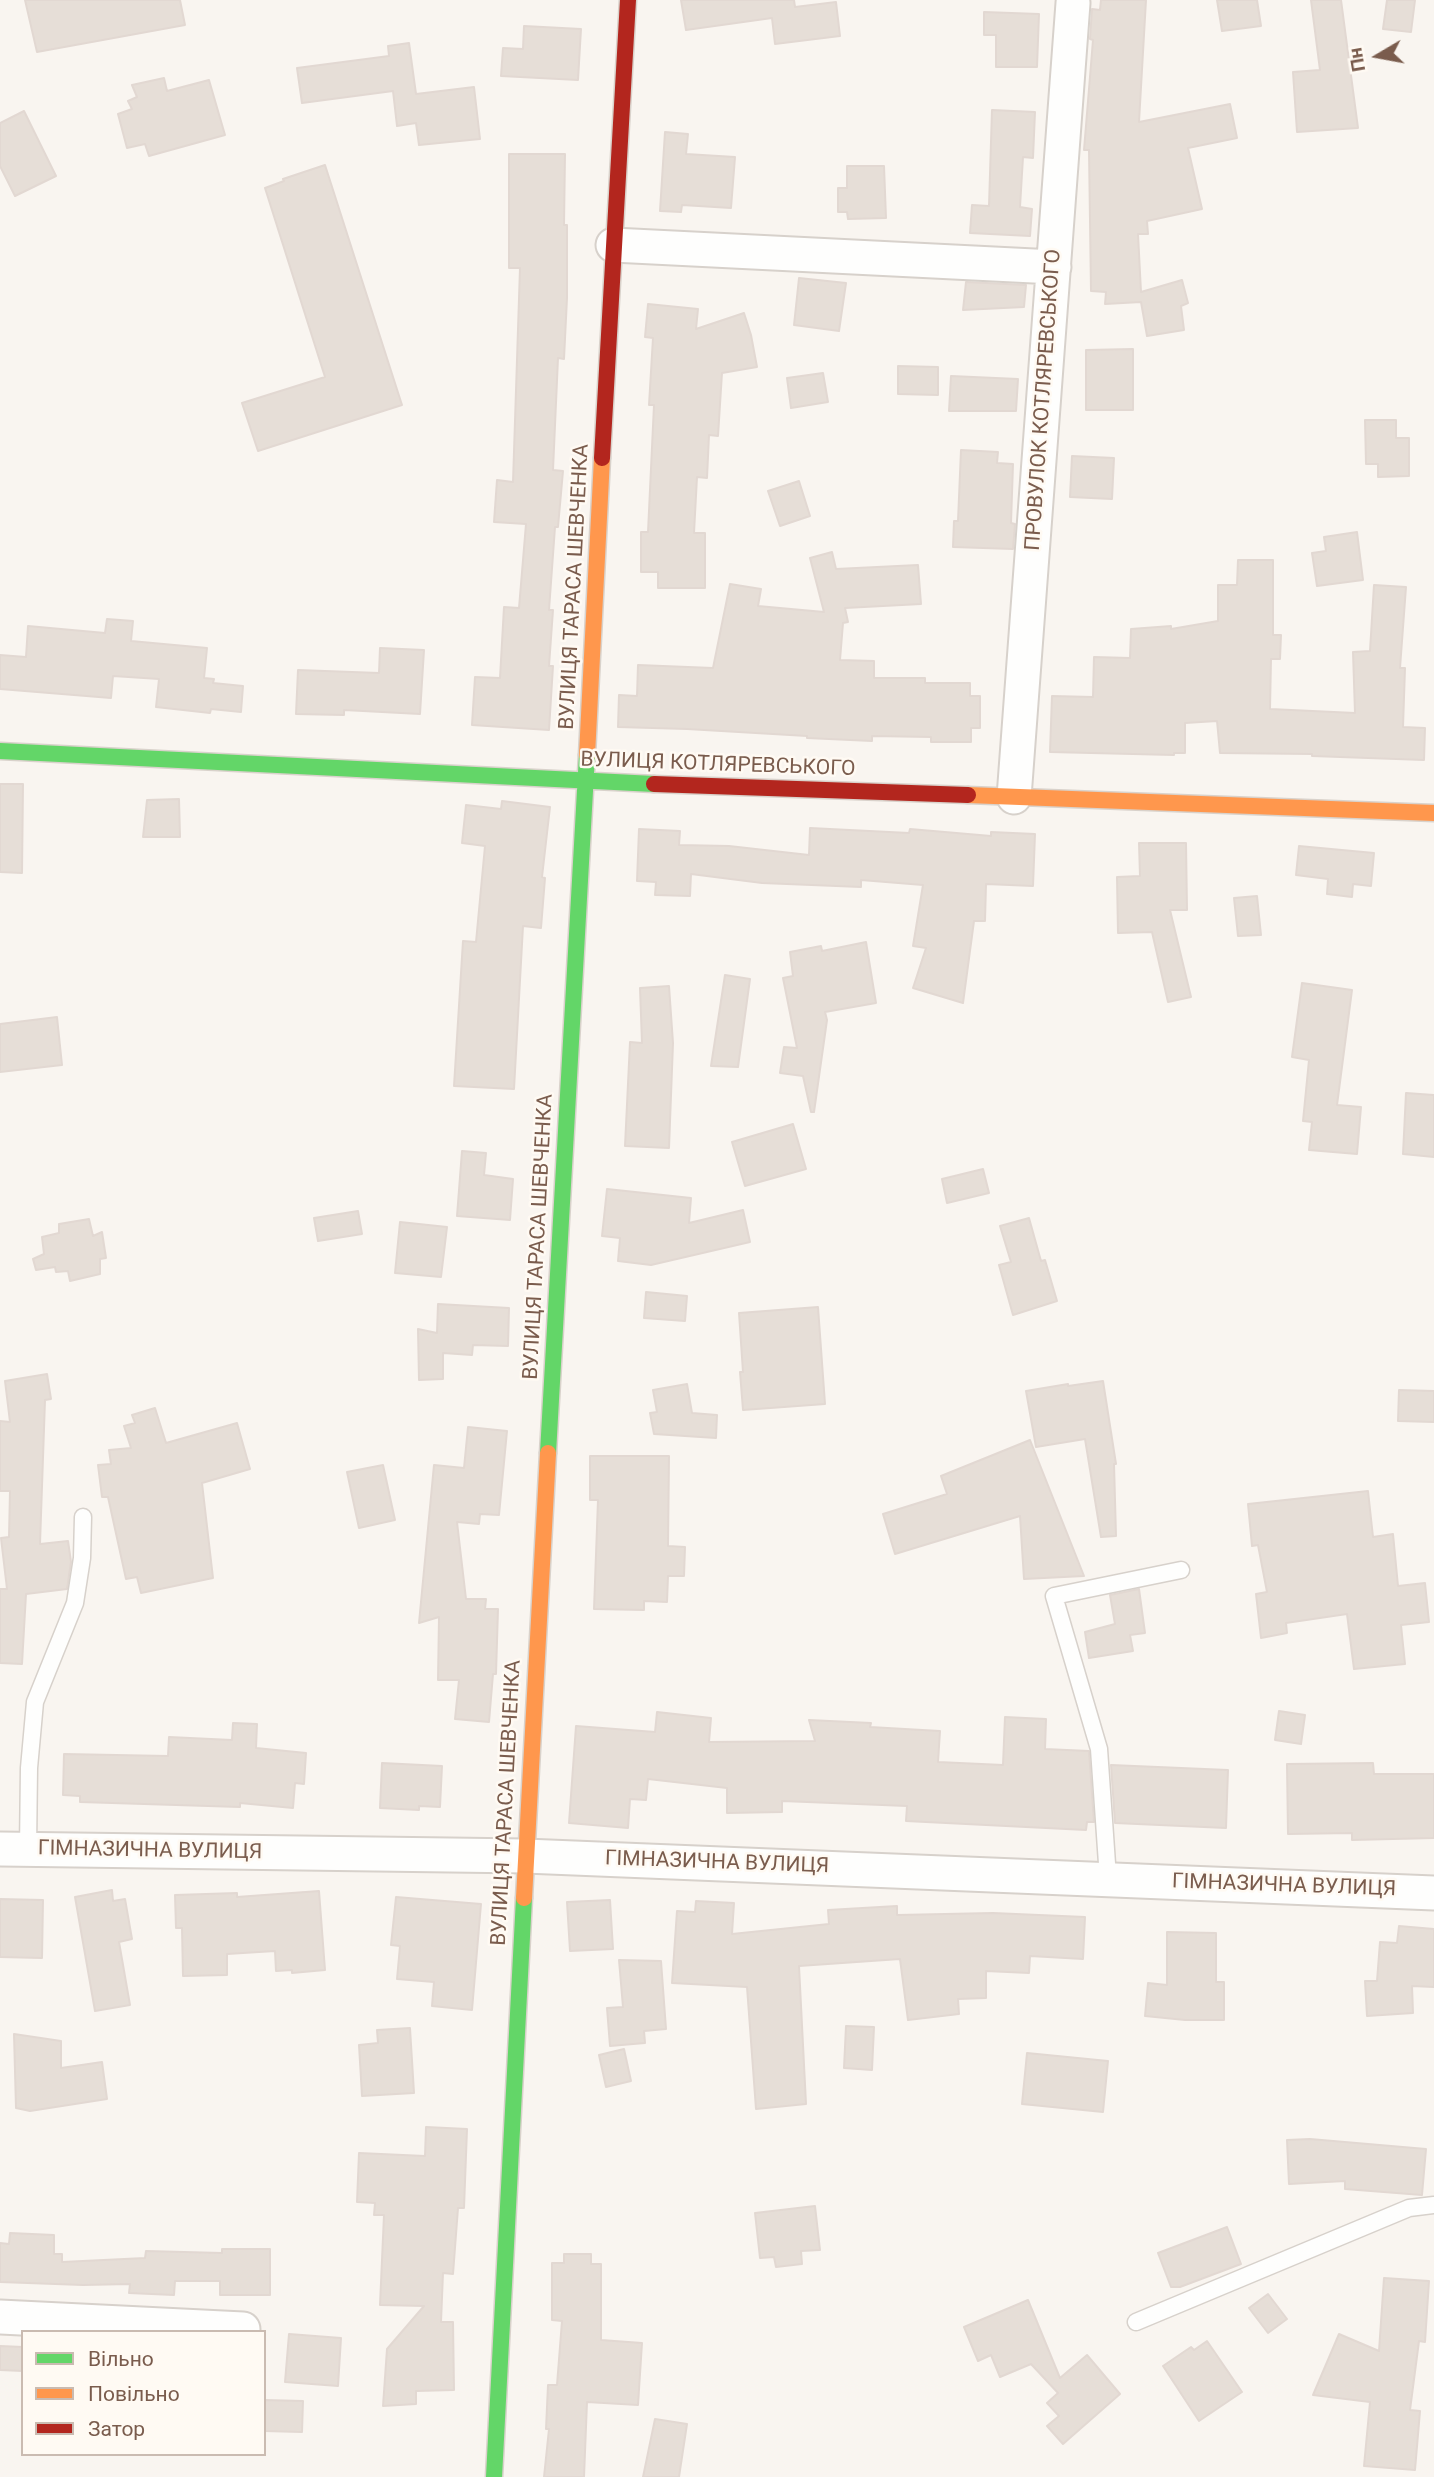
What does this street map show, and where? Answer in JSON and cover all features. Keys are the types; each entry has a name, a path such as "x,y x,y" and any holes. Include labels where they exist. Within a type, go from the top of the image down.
{"street":[{"name":"ВУЛИЦЯ ТАРАСА ШЕВЧЕНКА","path":"494,2477 525,1856 628,0"},
{"name":"ПРОВУЛОК КОТЛЯРЕВСЬКОГО","path":"1014,797 1073,3"},
{"path":"613,245 1054,267"},
{"name":"ВУЛИЦЯ КОТЛЯРЕВСЬКОГО","path":"0,751 586,781 1434,813"},
{"name":"ГІМНАЗИЧНА ВУЛИЦЯ","path":"14,1849 525,1856 1434,1892"},
{"path":"0,2318 243,2329"}],"lane":[{"path":"14,1849 29,1768 35,1702 75,1603 82,1558 83,1517"},
{"path":"1108,1878 1099,1749 1055,1596 1181,1570"},
{"path":"1136,2322 1409,2208 1434,2205"}],"building":[{"path":"25,0 180,0 185,25 37,52"},
{"path":"681,0 794,0 795,7 836,2 840,36 775,44 772,18 686,30"},
{"path":"1101,0 1146,0 1139,122 1230,104 1237,138 1188,148 1202,209 1147,221 1148,234 1138,234 1141,292 1182,280 1188,303 1181,306 1184,330 1147,336 1141,302 1105,304 1106,292 1091,291 1089,150 1084,150 1093,40 1090,39 1092,9 1100,10"},
{"path":"1217,0 1257,0 1261,26 1222,31"},
{"path":"1311,0 1341,0 1358,128 1297,132 1293,72 1320,70"},
{"path":"1387,0 1415,0 1411,32 1383,29"},
{"path":"984,12 1039,14 1037,67 996,67 996,35 984,35"},
{"path":"524,26 581,29 578,80 501,76 503,48 523,49"},
{"path":"409,43 416,94 474,87 480,139 419,145 416,123 397,126 393,91 302,103 297,68 389,56 388,46"},
{"path":"164,78 167,91 209,80 225,135 149,156 145,144 127,148 118,114 132,109 128,101 137,97 132,85"},
{"path":"992,110 1035,112 1033,158 1023,157 1020,207 1032,209 1030,236 970,233 972,205 989,206"},
{"path":"24,111 56,176 15,196 0,166 0,123"},
{"path":"665,132 688,134 686,154 735,157 731,208 682,205 681,212 660,211"},
{"path":"509,154 565,154 567,298 564,359 558,358 553,470 563,471 558,527 555,527 549,610 553,610 549,666 553,666 549,730 472,725 475,677 500,678 504,607 519,608 526,524 494,522 497,480 513,482 520,268 509,268"},
{"path":"325,165 402,405 258,451 242,403 325,377 265,188"},
{"path":"847,166 884,166 886,218 848,219 847,212 838,212 838,188 847,188"},
{"path":"799,278 846,283 839,331 794,325"},
{"path":"966,282 1026,285 1024,307 963,310"},
{"path":"648,304 698,309 696,329 744,313 751,335 757,367 722,373 718,436 709,435 707,478 697,477 694,533 705,533 705,588 658,588 658,572 641,572 641,532 648,532 654,405 649,405 653,338 645,337"},
{"path":"1133,349 1133,410 1086,410 1086,350"},
{"path":"898,366 938,367 938,395 898,394"},
{"path":"823,373 828,402 791,408 787,378"},
{"path":"951,376 1018,379 1016,411 949,411"},
{"path":"1365,420 1396,420 1396,438 1409,438 1409,476 1378,477 1378,464 1366,464"},
{"path":"961,450 998,452 997,463 1013,464 1013,549 953,547 954,521 958,521"},
{"path":"1072,456 1114,458 1112,499 1070,497"},
{"path":"799,481 810,516 780,526 768,491"},
{"path":"1357,532 1363,580 1317,586 1312,553 1326,551 1324,537"},
{"path":"832,552 836,569 918,565 921,604 845,608 848,622 843,623 840,660 874,661 874,678 925,678 925,683 970,683 970,696 980,696 980,728 971,728 971,742 931,742 931,737 872,736 872,741 618,727 619,695 637,696 638,665 713,668 730,584 761,589 758,606 824,612 810,558"},
{"path":"1238,560 1273,560 1273,635 1281,635 1280,659 1271,659 1270,709 1355,713 1353,652 1370,651 1374,585 1406,587 1400,668 1405,668 1403,727 1425,728 1424,760 1312,754 1220,753 1217,721 1185,723 1185,753 1050,752 1052,696 1093,697 1094,657 1130,658 1131,629 1171,626 1171,629 1218,621 1218,585 1237,585"},
{"path":"107,619 133,621 131,641 207,648 204,678 214,679 213,683 243,686 241,712 211,709 210,713 156,707 159,679 113,676 111,698 0,689 0,655 26,657 28,626 105,633"},
{"path":"380,648 424,650 420,714 344,710 344,715 296,714 298,670 379,673"},
{"path":"0,784 23,784 22,873 0,872"},
{"path":"179,799 180,837 143,837 147,800"},
{"path":"502,801 550,807 542,877 545,878 541,928 523,926 514,1089 454,1086 463,941 476,942 485,846 462,843 466,805 501,809"},
{"path":"810,828 909,833 910,829 991,836 991,832 1035,834 1033,886 986,884 985,921 974,921 963,1003 913,988 926,948 913,946 923,885 861,880 861,887 762,883 691,874 690,896 655,895 656,882 637,881 639,829 680,831 679,845 729,846 809,855"},
{"path":"1139,843 1186,843 1187,910 1170,910 1191,997 1168,1002 1152,932 1118,933 1117,877 1140,876"},
{"path":"1299,846 1374,853 1371,886 1353,884 1352,897 1327,894 1328,879 1296,875"},
{"path":"1257,896 1261,935 1238,936 1234,898"},
{"path":"866,942 876,1003 825,1012 827,1020 814,1112 811,1112 803,1076 780,1073 784,1047 797,1048 783,978 793,976 790,952 821,946 822,951"},
{"path":"725,975 750,979 738,1067 711,1066"},
{"path":"1302,983 1352,990 1337,1105 1361,1107 1357,1154 1309,1150 1312,1122 1303,1121 1309,1060 1292,1057"},
{"path":"669,986 673,1043 669,1148 625,1146 630,1042 642,1043 640,988"},
{"path":"57,1017 62,1065 0,1072 0,1024"},
{"path":"1406,1093 1434,1095 1434,1157 1403,1154"},
{"path":"793,1124 806,1169 745,1186 732,1142"},
{"path":"462,1151 486,1153 484,1175 513,1179 510,1220 457,1216"},
{"path":"983,1169 989,1193 947,1203 942,1179"},
{"path":"607,1189 691,1198 689,1223 743,1210 750,1242 651,1265 618,1261 620,1238 602,1236"},
{"path":"358,1211 362,1234 318,1241 314,1218"},
{"path":"1029,1218 1041,1261 1045,1260 1057,1301 1013,1315 999,1265 1011,1262 1000,1226"},
{"path":"89,1219 93,1236 102,1232 106,1258 100,1259 100,1274 70,1281 68,1271 56,1272 55,1267 36,1270 33,1259 44,1254 42,1237 59,1233 59,1224"},
{"path":"400,1222 447,1227 441,1277 395,1273"},
{"path":"646,1292 687,1296 685,1321 644,1318"},
{"path":"438,1304 509,1308 508,1346 473,1345 472,1355 443,1353 443,1379 419,1380 418,1329 437,1333"},
{"path":"818,1307 825,1404 743,1410 739,1313"},
{"path":"47,1374 51,1399 45,1400 40,1544 68,1541 71,1562 67,1589 26,1594 22,1664 0,1663 0,1589 7,1589 1,1538 9,1537 10,1491 0,1491 0,1421 10,1422 5,1381"},
{"path":"1103,1381 1116,1464 1116,1536 1101,1537 1085,1439 1036,1447 1026,1391"},
{"path":"687,1384 692,1413 717,1415 716,1438 654,1434 650,1413 657,1412 653,1390"},
{"path":"1399,1390 1434,1391 1434,1422 1398,1421"},
{"path":"155,1408 166,1443 237,1423 250,1469 202,1483 213,1578 141,1593 137,1577 126,1579 108,1497 102,1497 98,1465 111,1464 109,1450 131,1448 124,1426 135,1423 132,1415"},
{"path":"468,1427 507,1431 499,1515 480,1514 479,1524 457,1522 466,1599 486,1599 485,1609 498,1609 496,1674 493,1674 489,1722 455,1719 459,1680 438,1680 439,1617 419,1623 434,1465 464,1468"},
{"path":"1030,1440 1084,1576 1024,1579 1020,1516 895,1554 883,1514 947,1494 941,1476"},
{"path":"590,1456 669,1456 668,1546 685,1547 684,1576 668,1576 667,1602 644,1601 644,1610 594,1609 598,1500 590,1500"},
{"path":"383,1465 395,1520 359,1528 347,1472"},
{"path":"1368,1491 1373,1537 1393,1534 1398,1586 1425,1583 1429,1622 1401,1625 1405,1664 1354,1669 1347,1614 1286,1623 1287,1633 1261,1638 1256,1594 1267,1592 1258,1545 1252,1546 1248,1504"},
{"path":"1139,1589 1145,1633 1130,1635 1133,1651 1089,1658 1085,1632 1115,1624 1110,1595"},
{"path":"1279,1711 1305,1715 1301,1744 1275,1740"},
{"path":"657,1712 711,1718 709,1742 815,1741 809,1720 871,1723 870,1727 940,1731 938,1762 1003,1765 1005,1717 1046,1719 1045,1749 1089,1751 1094,1822 1087,1822 1086,1830 906,1821 907,1806 782,1801 782,1812 727,1813 727,1788 648,1779 646,1800 630,1799 628,1828 569,1823 576,1726 655,1732"},
{"path":"233,1723 257,1724 256,1748 306,1753 304,1784 295,1783 293,1808 240,1803 240,1807 80,1802 80,1796 63,1795 64,1754 168,1756 169,1737 232,1740"},
{"path":"382,1763 442,1766 440,1807 419,1806 419,1810 380,1808"},
{"path":"1373,1763 1374,1774 1434,1774 1434,1838 1352,1840 1352,1833 1288,1834 1287,1764"},
{"path":"1111,1765 1228,1770 1226,1828 1115,1823"},
{"path":"112,1890 113,1901 125,1899 132,1939 119,1942 130,2005 95,2011 75,1897"},
{"path":"319,1891 325,1970 292,1973 292,1970 276,1971 275,1951 227,1954 227,1975 183,1976 182,1928 176,1928 175,1895 237,1893 237,1897"},
{"path":"396,1897 481,1904 472,2010 432,2006 434,1982 397,1979 400,1946 391,1945"},
{"path":"0,1899 43,1900 42,1958 0,1957"},
{"path":"610,1900 613,1949 570,1951 567,1902"},
{"path":"696,1901 734,1903 732,1934 829,1924 828,1910 897,1906 897,1915 993,1913 1085,1917 1083,1959 1030,1956 1029,1973 986,1971 986,1998 958,1999 959,2014 908,2020 900,1959 799,1966 806,2104 756,2109 747,1987 672,1983 677,1911 695,1912"},
{"path":"1399,1926 1434,1929 1434,1987 1412,1986 1413,2013 1367,2016 1365,1981 1377,1981 1380,1942 1397,1943"},
{"path":"1167,1932 1216,1933 1216,1982 1224,1982 1224,2020 1145,2016 1148,1983 1167,1985"},
{"path":"619,1960 661,1961 666,2029 644,2031 645,2043 610,2046 607,2008 623,2007"},
{"path":"846,2026 874,2027 872,2070 844,2068"},
{"path":"410,2028 414,2093 362,2096 359,2045 378,2043 377,2030"},
{"path":"14,2034 61,2041 61,2068 102,2062 107,2099 30,2111 16,2108"},
{"path":"624,2049 631,2081 606,2087 599,2055"},
{"path":"1027,2053 1108,2061 1103,2112 1022,2104"},
{"path":"426,2127 467,2129 464,2208 458,2208 453,2274 443,2273 441,2322 453,2322 454,2390 416,2391 416,2404 383,2406 387,2349 424,2306 380,2305 384,2215 374,2215 375,2203 357,2202 359,2153 425,2156"},
{"path":"1310,2139 1426,2149 1422,2195 1345,2189 1345,2181 1289,2184 1287,2140"},
{"path":"815,2206 820,2250 801,2251 802,2264 776,2267 774,2257 760,2258 755,2213"},
{"path":"1227,2227 1241,2264 1180,2287 1171,2287 1158,2253"},
{"path":"10,2233 54,2235 54,2254 62,2254 62,2262 145,2258 146,2251 222,2253 222,2249 270,2249 270,2295 220,2295 220,2281 175,2281 174,2295 129,2293 130,2284 0,2282 0,2243 9,2244"},
{"path":"564,2254 591,2254 591,2264 601,2264 601,2340 642,2343 638,2405 587,2402 584,2477 544,2477 549,2429 546,2429 548,2385 557,2385 562,2321 552,2320 552,2263 564,2263"},
{"path":"1384,2278 1429,2281 1425,2342 1419,2341 1410,2410 1420,2411 1415,2470 1364,2466 1370,2402 1313,2395 1339,2334 1379,2351"},
{"path":"1268,2294 1287,2319 1268,2333 1249,2308"},
{"path":"1028,2300 1060,2378 1087,2355 1120,2394 1063,2444 1047,2426 1059,2416 1047,2403 1058,2393 1031,2364 1000,2377 991,2355 978,2361 964,2327"},
{"path":"289,2334 341,2338 338,2386 285,2382"},
{"path":"1207,2341 1242,2392 1199,2421 1163,2366 1191,2347 1194,2350"},
{"path":"0,2346 21,2347 21,2371 0,2370"},
{"path":"266,2400 303,2401 302,2432 266,2431"},
{"path":"655,2419 687,2424 679,2477 643,2477"}],"traffic: fast":[{"path":"0,751 654,784"},
{"path":"548,1453 587,755"},
{"path":"494,2477 524,1898"}],"traffic: slow":[{"path":"587,755 602,458"},
{"path":"968,795 1434,813"},
{"path":"524,1898 548,1453"}],"traffic: jam":[{"path":"602,458 628,0"},
{"path":"654,784 968,795"}]}
